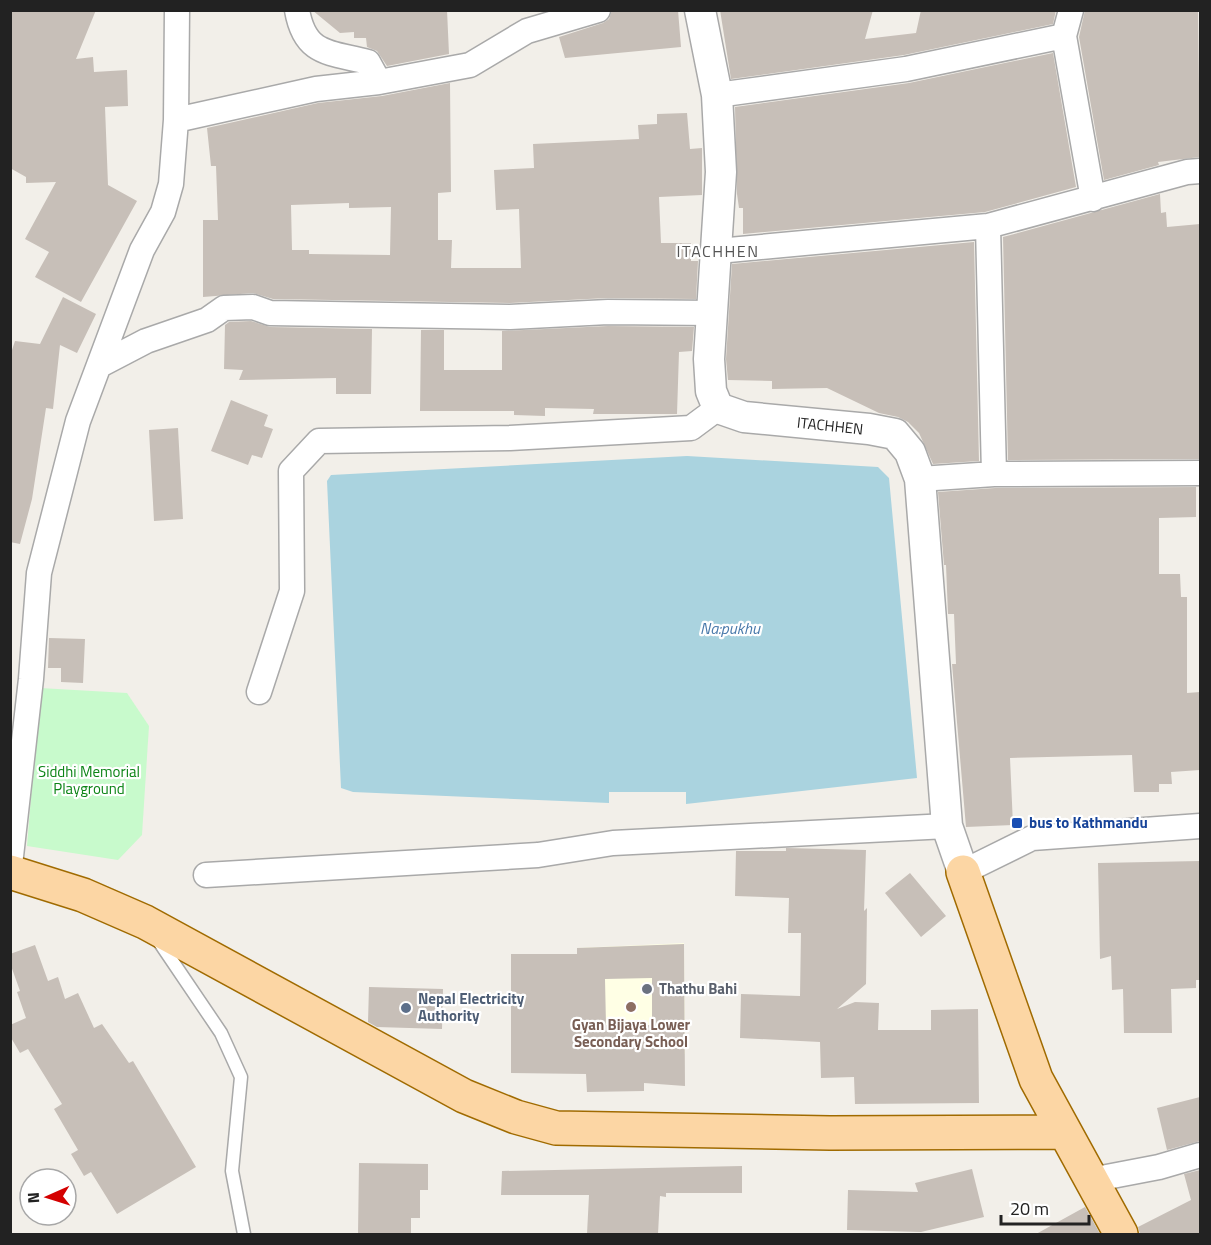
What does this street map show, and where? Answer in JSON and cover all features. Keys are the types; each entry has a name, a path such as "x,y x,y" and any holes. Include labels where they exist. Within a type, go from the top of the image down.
{"main road":[{"path":"10,872 82,895 145,922 464,1096 516,1117 556,1128 830,1133 1065,1132"},
{"path":"963,872 1036,1079 1121,1234"}],"street":[{"path":"10,865 31,679 39,573 75,432 142,250 163,212 171,184 176,120 177,10"},
{"path":"297,10 301,31 318,49 368,62 379,82"},
{"path":"176,120 316,89 379,82 470,65 526,31 598,10"},
{"path":"259,692 291,591 291,471 319,441 510,438 691,428 718,408 711,391 708,360 718,251 721,172 717,95 700,10"},
{"path":"1071,10 1064,36 1093,199"},
{"path":"717,95 906,69 1064,36"},
{"path":"718,251 988,226 1188,172 1200,171"},
{"path":"988,226 994,474"},
{"path":"100,366 146,341 207,320 224,308 253,306 270,313 404,316 713,313"},
{"name":"ITACHHEN","path":"718,408 744,417 895,434 910,452 920,479 946,826 963,872"},
{"path":"920,479 994,474 1200,473"},
{"path":"963,872 1032,838 1200,825"},
{"path":"206,875 538,855 613,843 946,826"},
{"path":"1091,1180 1159,1167 1200,1155"}],"lane":[{"path":"145,922 221,1033 241,1077 232,1171 244,1234"}],"shaded area":[{"name":"Gyan Bijaya Lower Secondary School","path":"684,943 685,1054 577,1055 577,948"}],"green space":[{"name":"Siddhi Memorial Playground","path":"40,688 127,693 149,726 142,835 118,860 27,846"}],"water":[{"name":"Na:pukhu","path":"687,456 878,467 889,478 917,778 686,804 686,792 609,792 609,803 353,792 341,788 327,481 331,475"}],"building":[{"path":"10,10 96,10 76,59 93,57 94,72 127,70 128,106 105,107 108,185 137,201 81,302 35,277 49,252 25,239 56,182 26,183 26,177 10,168"},
{"path":"312,10 447,10 449,54 387,66 377,51 367,47 366,38 354,38 354,32 340,33"},
{"path":"612,10 678,10 681,47 565,58 559,37 603,23 609,19"},
{"path":"720,10 873,10 865,39 916,33 921,10 1056,10 1053,24 904,55 731,79"},
{"path":"1085,10 1198,12 1200,157 1158,162 1159,165 1104,180 1079,37"},
{"path":"1053,53 1076,187 985,212 743,234 743,208 739,208 737,194 735,107 909,83"},
{"path":"450,83 451,192 438,193 438,240 452,240 451,268 521,268 519,209 496,210 494,170 534,168 533,144 639,139 638,125 657,124 657,114 687,113 690,149 702,148 702,195 659,197 661,243 691,243 691,261 698,261 696,299 607,298 510,303 273,299 253,293 203,297 203,220 218,220 216,166 211,166 207,128 318,103 382,96","holes":["349,203 349,208 391,207 390,255 309,254 309,250 292,250 291,205"]},
{"path":"1160,194 1161,213 1166,212 1167,227 1200,224 1200,459 1008,460 1003,237"},
{"path":"974,242 979,461 933,464 919,433 908,422 898,417 879,413 827,388 772,389 772,381 728,380 726,359 732,264"},
{"path":"63,297 96,314 77,353 60,345 53,409 46,408 32,499 20,544 10,542 10,356 15,341 40,344"},
{"path":"251,321 270,327 372,329 371,394 336,394 336,378 239,380 243,370 224,369 225,325 229,322"},
{"path":"608,326 694,327 692,351 679,352 677,414 593,414 594,409 545,408 545,416 514,415 514,411 420,411 421,330 444,330 444,370 502,370 502,331"},
{"path":"231,400 268,415 264,426 273,429 262,458 252,455 248,465 211,451"},
{"path":"178,428 183,519 154,521 149,430"},
{"path":"1196,487 1196,517 1159,518 1159,574 1180,574 1181,597 1187,597 1187,693 1200,692 1200,770 1171,772 1172,784 1159,784 1159,792 1134,792 1132,755 1010,758 1013,825 966,827 952,664 956,664 954,614 948,614 946,565 944,565 938,492 995,488"},
{"path":"49,638 85,639 83,683 61,682 61,668 48,668"},
{"path":"786,848 866,850 864,911 867,908 866,984 837,1009 855,1002 879,1003 878,1030 931,1030 931,1010 978,1009 979,1103 855,1104 854,1077 821,1078 820,1042 740,1038 741,994 800,996 801,933 788,933 789,898 735,896 736,851 786,851"},
{"path":"1200,861 1200,980 1196,980 1196,988 1171,989 1172,1033 1124,1033 1123,989 1112,990 1111,956 1100,959 1098,863"},
{"path":"910,873 946,916 921,937 885,893"},
{"path":"684,944 685,1086 644,1083 644,1091 587,1092 586,1074 511,1073 511,954 577,954 577,948","holes":["652,978 652,1025 606,1025 605,979"]},
{"path":"35,945 48,981 58,977 65,999 78,993 94,1028 102,1024 129,1063 133,1061 196,1167 117,1214 91,1172 84,1176 71,1154 78,1150 54,1109 62,1104 28,1049 20,1053 10,1036 10,1025 26,1018 17,992 20,991 10,963 10,954"},
{"name":"Nepal Electricity Authority","path":"369,987 443,989 442,1029 377,1027 368,1022"},
{"path":"1200,1097 1200,1141 1167,1150 1157,1108"},
{"path":"359,1163 428,1164 428,1190 420,1190 420,1218 411,1218 411,1234 358,1234"},
{"path":"742,1166 742,1193 666,1193 666,1197 660,1196 658,1234 587,1234 589,1195 501,1195 502,1171"},
{"path":"972,1169 984,1217 921,1232 847,1230 848,1190 918,1192 915,1183"},
{"path":"1200,1170 1200,1234 1140,1234 1138,1227 1191,1200 1184,1174"},
{"path":"1085,1207 1100,1234 1036,1234"}],"place":[{"name":"bus to Kathmandu","path":"1017,823"},
{"name":"Thathu Bahi","path":"647,989"},
{"name":"Gyan Bijaya Lower Secondary School","path":"631,1007"},
{"name":"Nepal Electricity Authority","path":"406,1008"}],"district":[{"name":"ITACHHEN","path":"718,251"}]}
